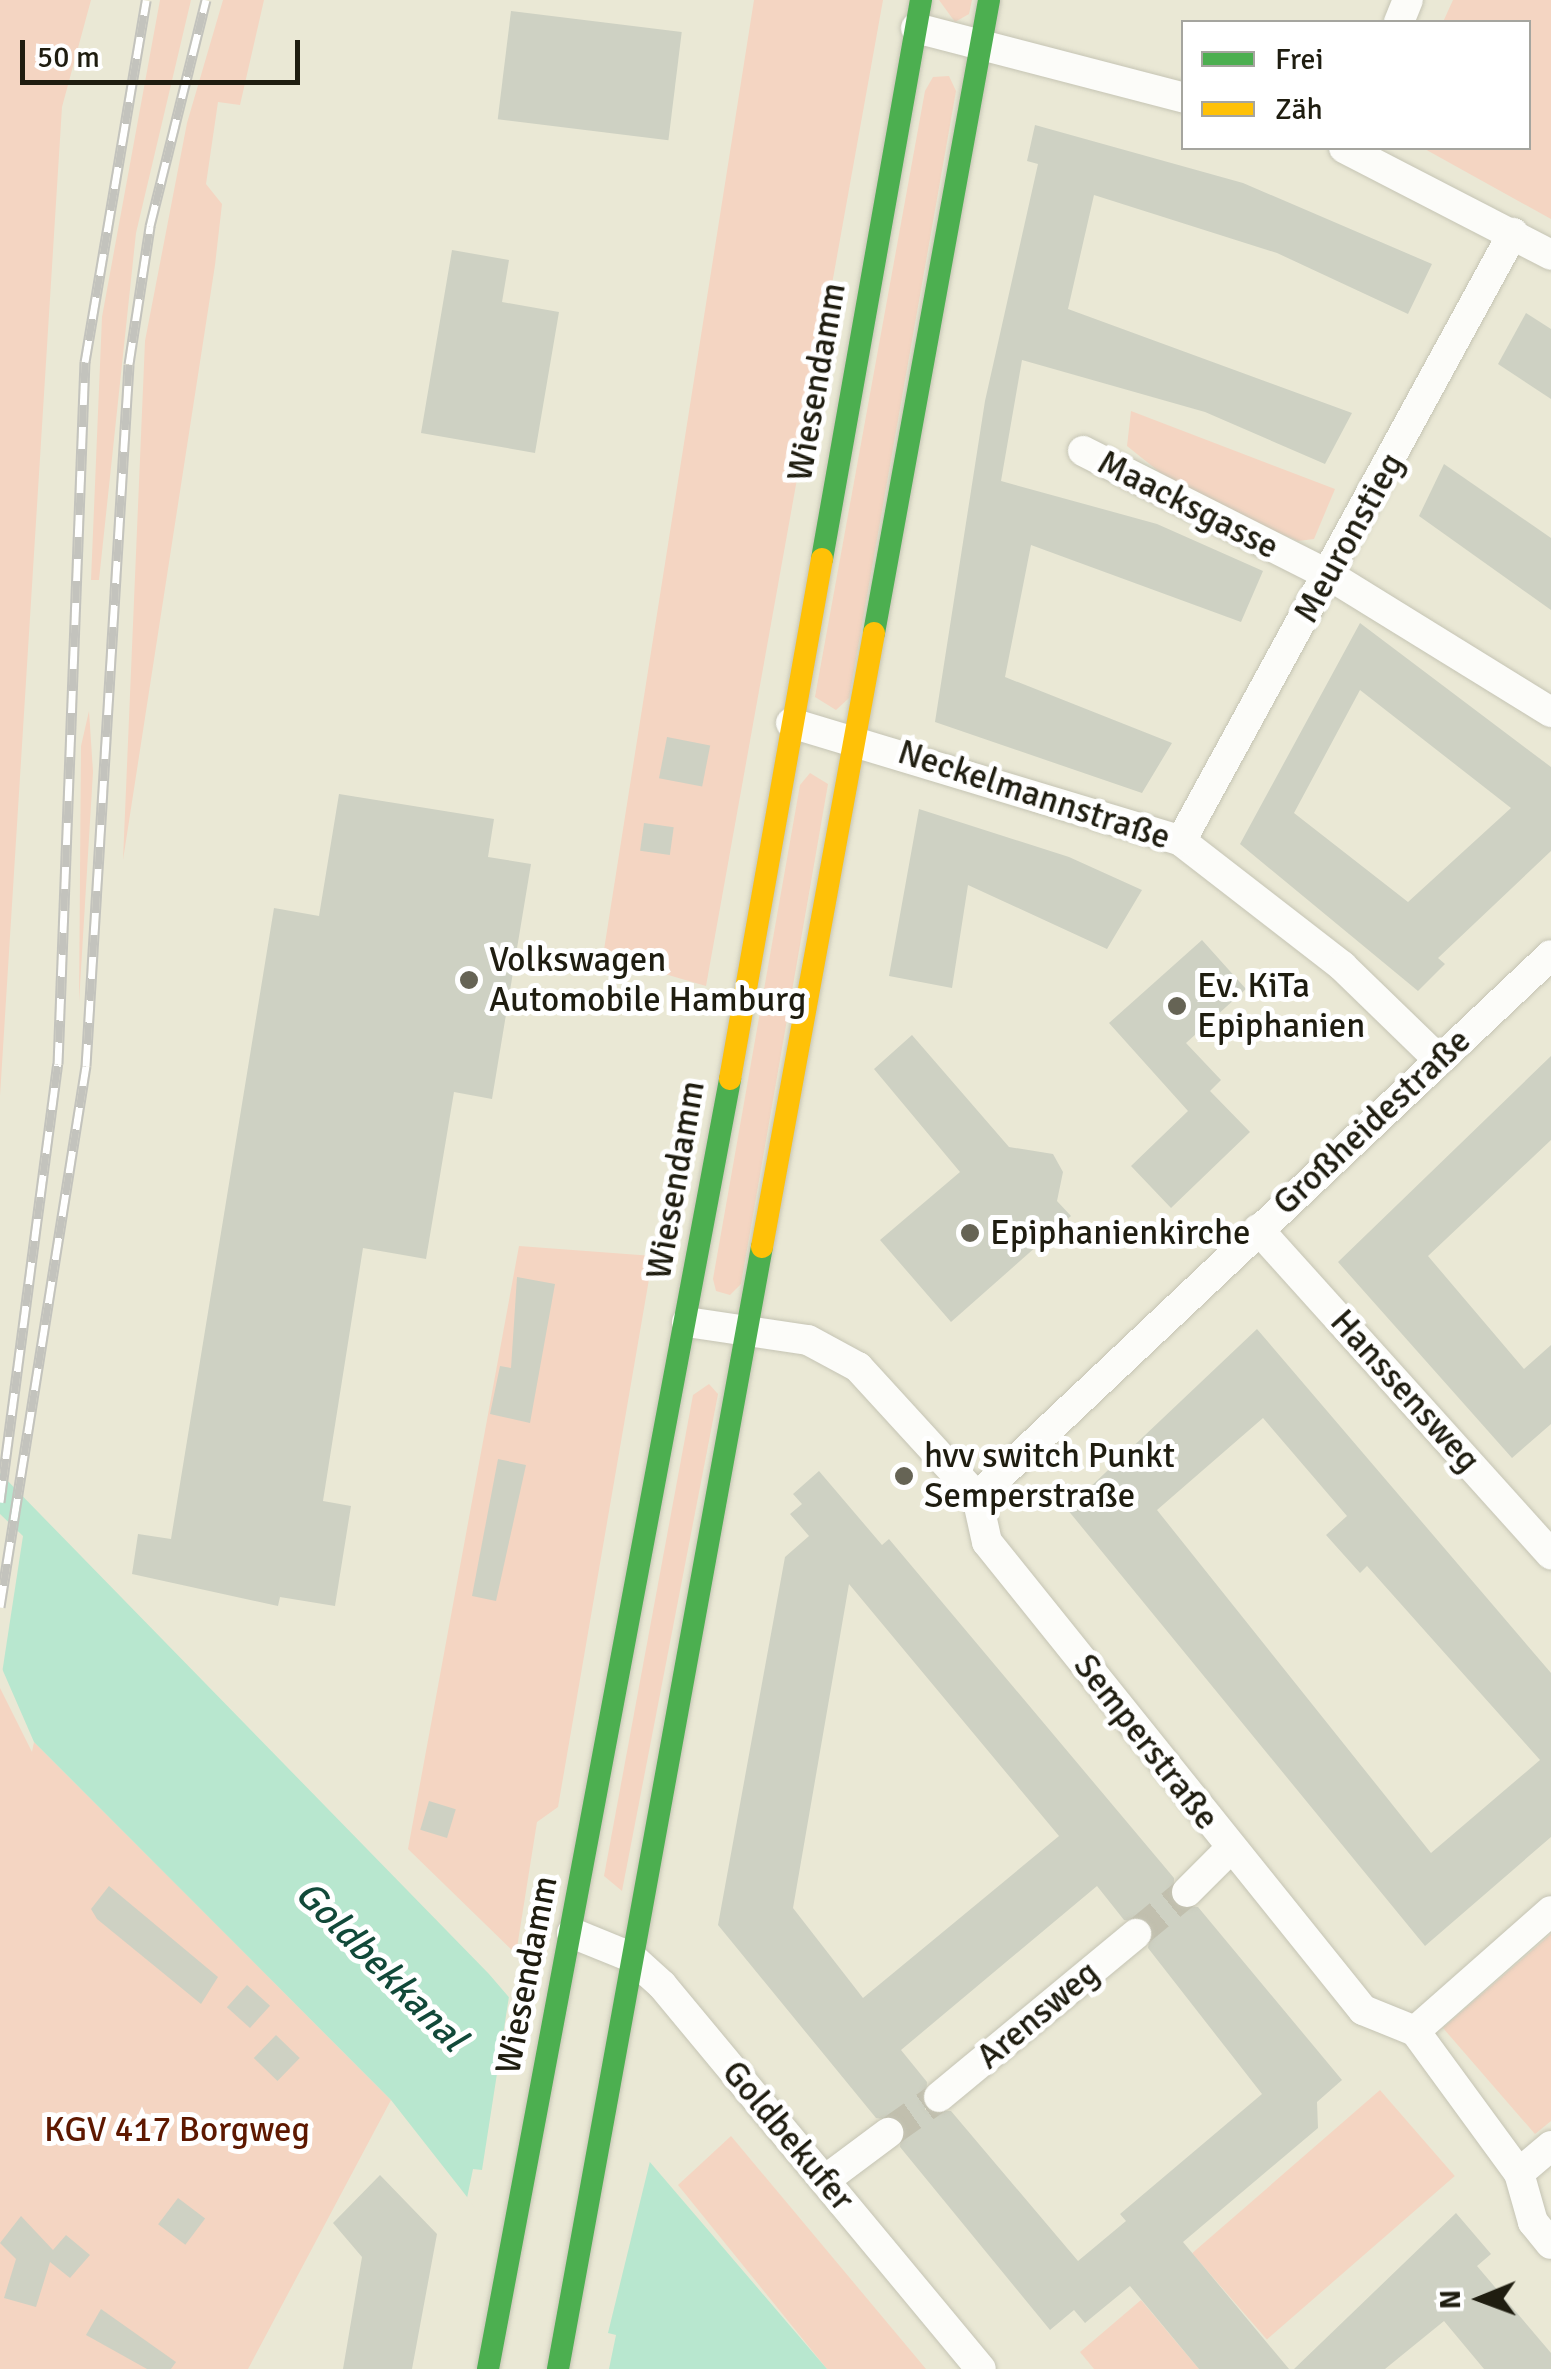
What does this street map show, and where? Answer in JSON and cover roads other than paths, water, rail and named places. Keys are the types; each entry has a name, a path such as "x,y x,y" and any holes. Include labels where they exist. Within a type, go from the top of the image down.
{"street":[{"path":"560,2359 988,0"},
{"path":"918,14 981,41 1181,97"},
{"name":"Wiesendamm","path":"488,2369 687,1322 918,14"},
{"path":"1350,150 1551,254"},
{"name":"Meuronstieg","path":"1180,841 1512,233"},
{"name":"Maacksgasse","path":"1083,451 1328,575 1551,712"},
{"name":"Neckelmannstraße","path":"791,724 856,740 1180,841 1342,966 1440,1060"},
{"name":"Großheidestraße","path":"977,1497 1551,955"},
{"name":"Hanssensweg","path":"1258,1229 1547,1541"},
{"name":"Semperstraße","path":"687,1322 750,1328 808,1340 858,1367 977,1497 988,1542 1230,1849 1363,2010 1415,2031"},
{"path":"1186,1892 1230,1849"},
{"path":"1551,1911 1415,2031 1519,2173 1533,2222 1551,2244"},
{"name":"Goldbekufer","path":"572,1932 631,1957 825,2180 980,2369"},
{"name":"Arensweg","path":"939,2097 1136,1934"},
{"path":"825,2180 888,2134"},
{"path":"1519,2173 1551,2146"}],"water":[{"name":"Goldbekkanal","path":"0,1473 489,1974 827,2369 602,2369 391,2100 34,1742 0,1664"}],"tunnel":[{"path":"1136,1934 1187,1892"},
{"path":"888,2133 939,2097"}],"railway":[{"path":"0,1502 58,1064 85,362 146,0"},
{"path":"0,1607 86,1066 129,364 150,226 206,0"}],"place":[{"name":"Volkswagen Automobile Hamburg","path":"469,980"},
{"name":"Ev. KiTa Epiphanien","path":"1177,1006"},
{"name":"Epiphanienkirche","path":"970,1233"},
{"name":"hvv switch Punkt Semperstraße","path":"904,1476"}],"park label":[{"name":"KGV 417 Borgweg","path":"177,2130"}]}
